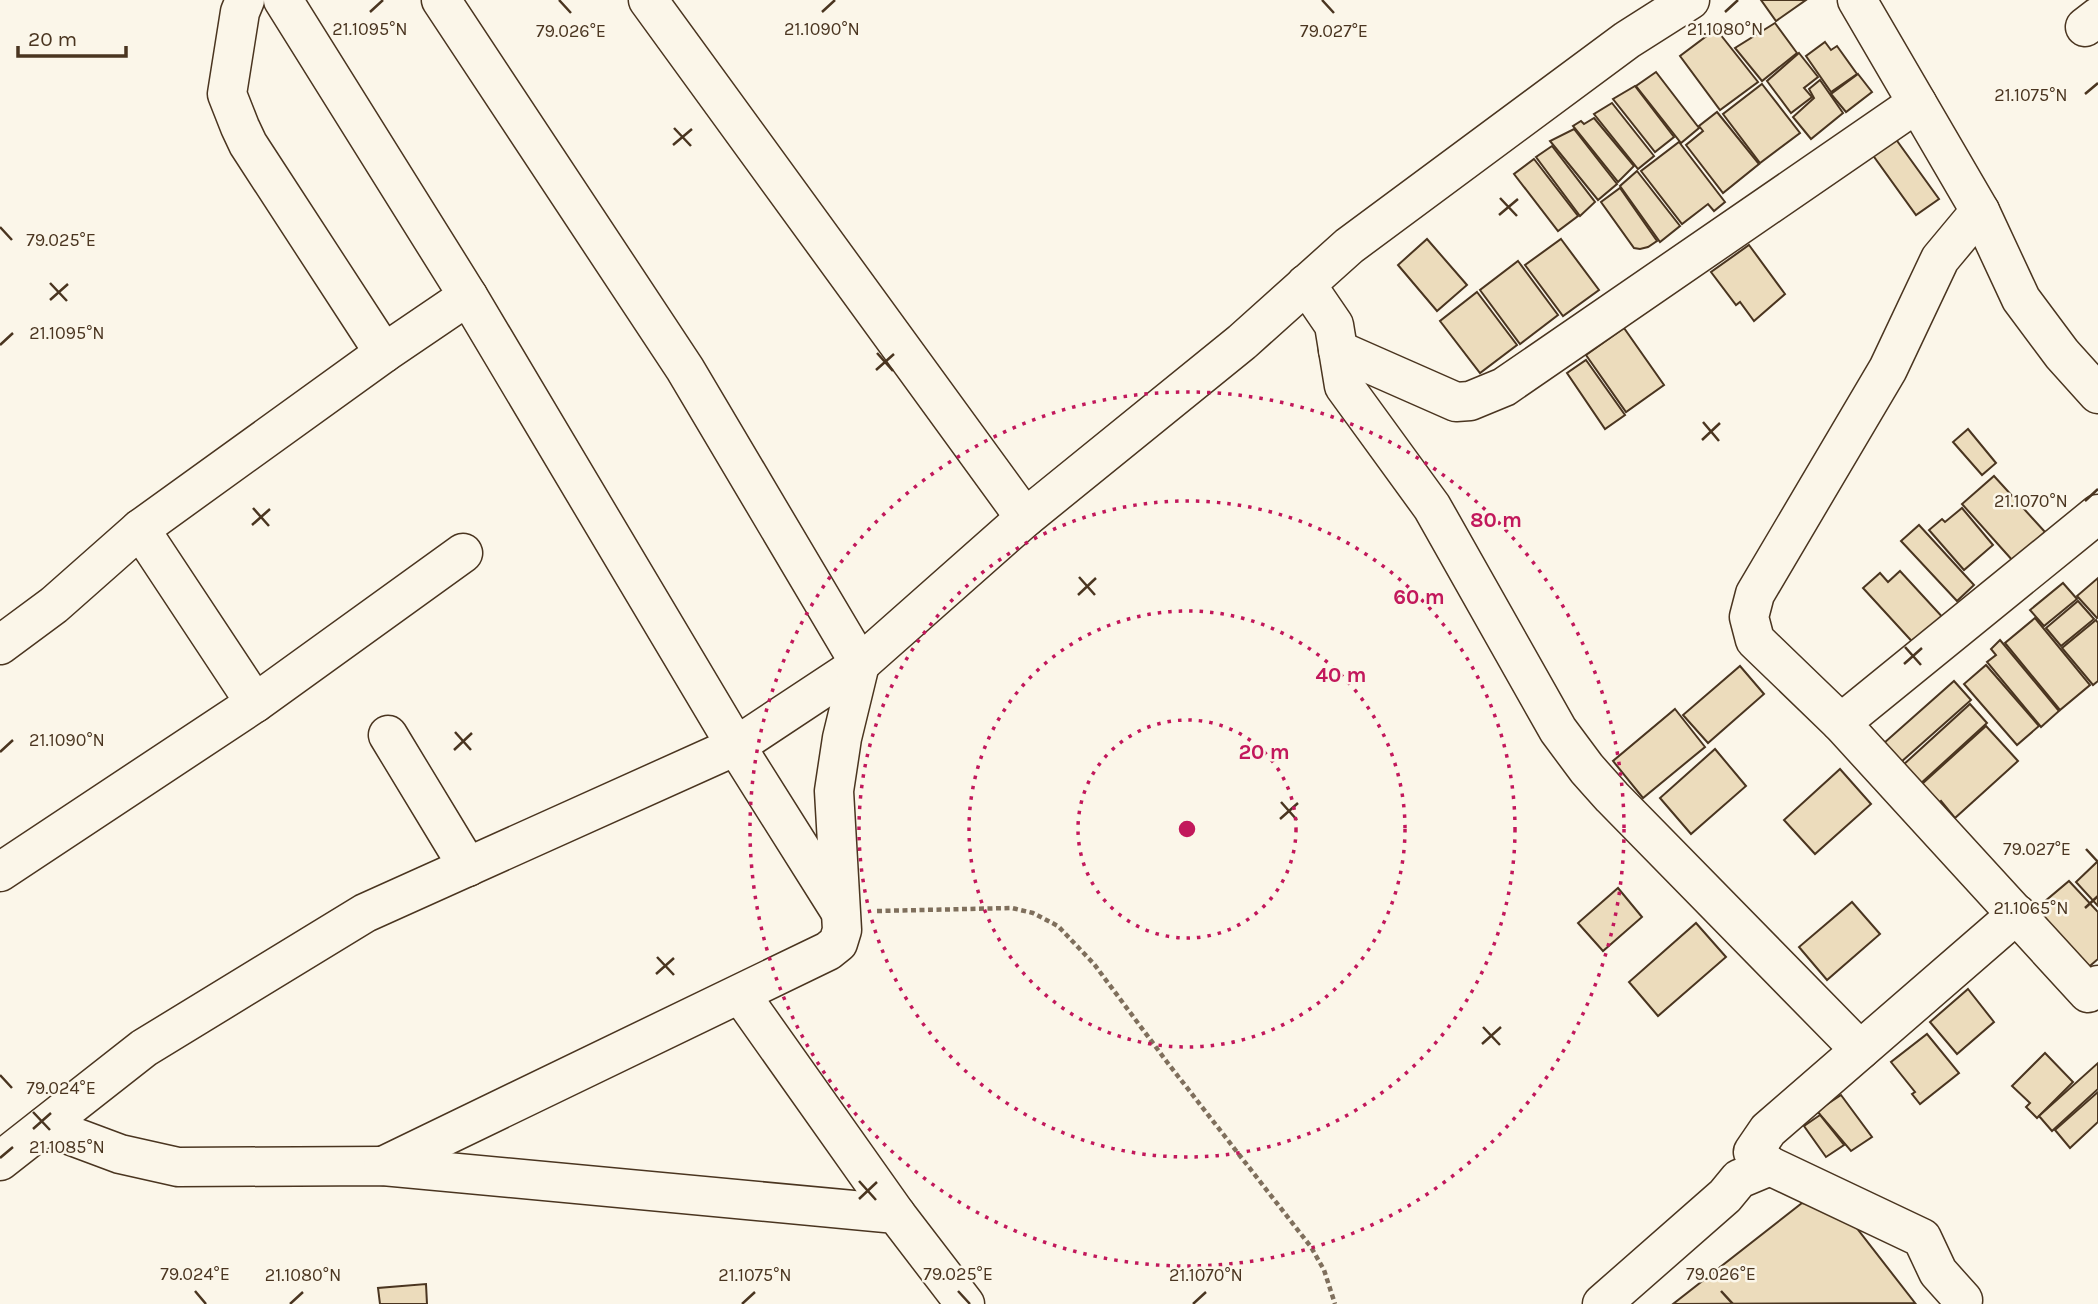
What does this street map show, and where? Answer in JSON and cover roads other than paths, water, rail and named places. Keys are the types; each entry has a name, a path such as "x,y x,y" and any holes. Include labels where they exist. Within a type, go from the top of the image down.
{"street":[{"path":"245,0 240,12 227,94 244,135 384,353"},
{"path":"383,1166 740,995 828,951 838,943 842,930 835,791 842,738 860,664 685,369 441,0"},
{"path":"648,0 1026,518"},
{"path":"0,1161 145,1048 365,913 736,746 860,664 1026,518 1242,342 1349,246 1627,40 1690,0"},
{"path":"1857,0 1980,211 2021,299 2062,354 2098,394"},
{"path":"290,10 468,296 736,746 841,912"},
{"path":"1338,350 1456,402 1484,397 1504,387 1917,103"},
{"path":"1980,211 1940,259 1888,369 1755,594 1749,617 1755,640 1841,723 2088,993 2098,985"},
{"path":"1306,284 1334,325 1344,386 1432,507 1558,730 1579,760 1860,1050"},
{"path":"0,645 54,605 140,529 384,353 468,296"},
{"path":"1841,723 2098,514"},
{"path":"140,529 255,704"},
{"path":"0,872 255,704 463,553"},
{"path":"388,735 468,867"},
{"path":"1963,1300 1938,1272 1922,1238 1770,1166 1753,1152 1768,1130 2017,914"},
{"path":"740,995 896,1214 965,1304"},
{"path":"45,1126 120,1154 178,1167 383,1166 896,1214"},
{"path":"1602,1304 1725,1196 1739,1179 1770,1166"}]}
